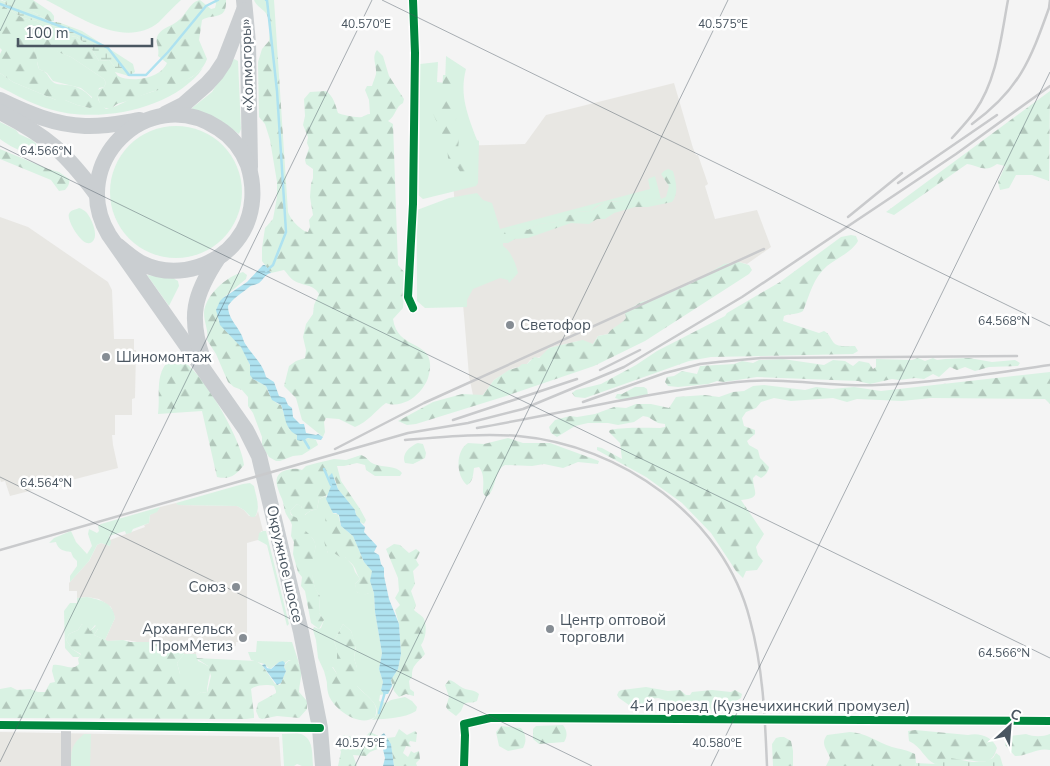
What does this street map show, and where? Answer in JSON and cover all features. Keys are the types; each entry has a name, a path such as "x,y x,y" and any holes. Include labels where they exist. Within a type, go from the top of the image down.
{"main road":[{"name":"«Холмогоры»","path":"208,375 106,230 101,219 97,195 100,170 113,146 123,135 134,126 183,105 216,74 224,62 244,3"},
{"name":"«Холмогоры»","path":"208,375 197,344 194,315 197,296 204,278 218,258 235,243 248,221 252,200 248,42 244,3"},
{"path":"0,100 26,113 67,124 86,126 156,117"},
{"path":"0,112 54,144 97,195"},
{"name":"«Холмогоры»","path":"156,117 190,116 215,126 240,149 251,174"},
{"name":"«Холмогоры»","path":"117,245 132,258 165,270 197,268 218,258"},
{"name":"Окружное шоссе","path":"208,375 246,430 259,456 301,632 320,728 323,766"}],"street":[{"path":"413,0 415,53 413,204 408,297 413,308"},
{"name":"4-й проезд (Кузнечихинский промузел)","path":"464,766 464,724 490,718 1050,721"},
{"path":"0,725 320,728"},
{"path":"66,727 66,766"}],"shaded area":[{"path":"674,83 693,148 696,155 698,155 708,184 705,186 715,219 757,210 771,247 747,264 739,262 729,263 694,282 662,296 641,302 625,313 626,318 623,322 608,334 598,336 593,344 578,341 549,348 543,356 513,368 494,380 483,395 473,395 469,376 450,146 525,144 546,115"},
{"path":"0,217 28,227 108,282 112,290 114,339 134,339 134,350 136,350 135,398 132,399 132,415 115,415 115,435 112,435 118,468 10,496 5,481 1,482 0,479"},
{"path":"176,503 179,505 237,506 249,516 256,516 258,511 263,531 261,531 258,540 247,543 247,642 236,642 236,646 230,646 229,643 215,643 215,646 209,646 208,643 196,643 196,654 184,654 182,651 127,640 106,641 115,618 111,607 99,599 77,598 77,591 69,591 69,583 89,561 97,545 101,543 110,546 110,540 145,527 144,525 149,523 150,515 160,507"},
{"path":"0,732 279,737 281,766 0,766"}],"green space":[{"path":"0,0 35,13 50,22 58,22 82,31 133,64 135,72 129,76 115,72 115,67 109,60 99,61 91,48 77,37 58,34 37,21 23,18 0,4"},
{"path":"2,0 33,0 51,12 54,16 54,21 50,22 35,13"},
{"path":"46,0 181,0 159,22 146,30 132,33 102,28"},
{"path":"200,0 211,9 215,8 215,0 226,0 226,7 222,14 202,20 199,40 207,59 203,66 198,72 183,82 117,104 110,109 101,107 96,91 104,87 106,83 104,79 71,57 40,45 36,45 34,50 39,69 46,73 54,83 74,86 86,92 95,102 94,106 90,108 65,100 56,100 13,82 0,73 0,54 2,50 0,48 0,4 23,18 37,21 58,34 77,37 91,48 99,61 109,60 115,67 115,72 118,76 137,79 158,73 167,63 158,56 158,34 179,20 196,1"},
{"path":"254,0 274,0 288,212 293,221 302,229 308,232 310,227 309,220 313,215 310,197 313,169 306,164 305,160 309,148 307,143 308,137 303,125 305,116 304,99 310,92 326,91 333,98 338,113 359,117 370,114 369,100 365,90 367,86 372,86 376,76 374,56 377,50 383,56 389,76 404,99 393,117 388,121 393,124 398,265 405,273 403,308 393,319 396,330 402,337 424,351 428,356 430,365 428,378 422,388 411,399 397,404 386,403 368,419 355,427 339,419 326,418 323,437 302,420 296,398 284,386 289,366 305,358 306,350 303,337 306,324 313,314 314,305 319,294 314,288 293,280 284,270 271,273 262,261 265,228 273,219 277,197 277,182 270,140 265,124 259,117 258,62 262,49 269,41 269,22 265,12"},
{"path":"36,45 71,57 104,79 106,83 104,87 99,88 98,97 99,102 106,109 179,83 192,77 203,68 190,82 173,94 133,110 111,114 89,115 68,113 36,105 0,87 0,73 13,82 56,100 65,100 90,108 92,97 81,88 53,81 47,73 39,69 34,50"},
{"path":"446,56 466,69 463,88 465,105 477,140 479,141 478,183 476,186 423,199 417,194 417,68 420,64 438,62 437,82 445,83"},
{"path":"234,59 238,61 241,129 239,134 229,127 194,111 192,108 212,92"},
{"path":"443,75 448,75 453,79 452,96 459,110 454,123 459,139 459,160 471,173 471,179 464,179 458,168 448,158 447,145 431,109 433,101 442,94"},
{"path":"1050,91 1049,181 1032,175 1016,175 1009,188 1000,190 998,182 1005,166 997,164 993,167 982,168 967,164 894,215 886,212"},
{"path":"0,122 32,140 41,148 40,151 35,153 25,152 14,148 0,139"},
{"path":"176,126 189,127 201,131 223,145 237,167 241,179 241,205 237,217 223,239 201,253 189,257 176,258 163,257 151,253 129,239 115,217 111,205 110,192 111,179 115,167 129,145 151,131 163,127"},
{"path":"0,149 59,172 69,179 68,186 65,190 59,191 51,180 0,159"},
{"path":"668,169 673,171 676,183 676,195 672,202 648,207 635,207 614,213 605,219 597,219 589,224 571,223 528,238 515,239 508,243 503,243 503,235 507,229 518,228 528,230 539,224 557,222 563,217 576,212 591,211 606,201 621,202 631,198 649,197 658,200 666,197 669,186 661,174"},
{"path":"655,176 661,199 641,198 621,202 609,201 600,204 591,211 576,212 560,219 558,222 539,224 528,230 511,229 503,239 503,246 511,254 518,273 509,283 508,280 500,278 473,289 467,300 467,307 425,308 417,301 417,210 449,198 477,193 483,200 492,203 500,229 650,189 648,179"},
{"path":"79,208 88,214 94,226 95,238 89,243 81,239 70,222 70,212"},
{"path":"856,236 858,241 848,252 827,266 818,276 803,311 784,316 783,321 819,333 824,331 837,345 855,346 858,351 853,354 711,357 689,361 585,398 575,397 572,393 576,390 601,384 657,351 725,316 727,313 780,282 841,237"},
{"path":"739,262 749,265 752,270 749,274 645,341 594,366 416,424 407,425 398,421 433,402 462,394 483,395 494,380 509,370 522,364 527,364 534,357 539,358 549,348 583,340 593,344 598,336 608,334 626,318 625,313 628,310 641,302 662,296 694,282 724,264"},
{"path":"243,272 247,275 246,279 223,298 218,320 242,349 248,361 253,379 266,386 273,400 281,405 289,429 301,441 312,438 316,440 318,445 302,455 280,461 269,457 262,446 262,437 253,413 248,406 248,397 242,390 228,382 216,354 207,340 204,313 208,300 224,282"},
{"path":"147,275 173,278 178,281 179,286 169,306"},
{"path":"173,357 183,361 206,386 236,439 244,465 232,476 226,478 217,477 202,411 158,414 160,376 167,363"},
{"path":"918,358 925,361 933,358 937,360 969,358 992,362 1015,360 1020,363 1018,366 989,367 975,371 965,367 957,370 950,367 939,377 933,374 924,379 892,379 870,384 858,381 757,377 678,387 668,386 665,382 667,377 674,376 682,371 697,374 700,366 734,364 742,361 753,363 759,360 783,359 824,365 833,360 845,361 853,366 859,361 869,363 873,369 876,367 876,359 912,360"},
{"path":"1050,372 1050,404 1045,399 931,398 902,401 857,399 847,402 833,398 791,401 774,398 761,402 756,408 746,412 742,418 744,426 755,430 755,434 747,441 749,445 758,450 760,458 769,467 763,477 761,478 756,475 753,478 754,496 741,500 764,534 756,547 758,555 763,561 757,570 746,571 743,578 736,571 711,533 682,503 646,477 597,450 597,447 602,448 622,459 620,443 609,432 610,430 660,428 665,427 665,424 643,416 634,422 618,425 588,423 575,426 557,437 551,433 549,427 555,420 570,416 577,417 595,414 614,407 626,408 636,404 651,404 669,408 676,397 705,395 719,397 733,392 744,391 753,386 764,385 805,390 816,387 832,389 854,387 881,391"},
{"path":"635,387 644,387 647,389 648,395 622,400 615,398 617,394 622,394"},
{"path":"508,438 523,443 550,443 599,461 598,464 578,462 563,468 544,464 532,466 505,465 501,468 492,490 486,497 483,493 483,476 479,467 474,468 472,478 467,485 463,481 459,470 459,457 468,443 484,444"},
{"path":"418,443 423,444 426,453 425,458 413,464 405,463 405,454 412,446"},
{"path":"361,455 374,464 393,468 402,473 400,476 375,476 366,470 365,465 357,463 337,466 341,481 366,520 364,524 360,522 360,519 355,515 356,512 338,489 335,479 329,476 331,486 329,494 319,499 317,509 303,516 300,512 302,507 297,504 290,511 291,515 297,518 300,525 315,543 313,580 320,596 319,613 324,620 319,629 311,623 305,591 301,586 302,577 298,572 293,554 292,525 285,512 277,486 277,478 278,475 287,470 302,470 306,466 317,463 334,459 346,460"},
{"path":"250,483 254,486 258,502 255,517 251,517 237,506 178,505 176,503 243,484"},
{"path":"326,496 333,513 325,532 325,543 328,553 335,553 340,557 345,557 353,566 360,579 355,584 357,592 363,595 369,593 370,581 374,593 375,612 382,653 379,669 383,682 381,690 386,694 380,695 379,701 386,703 405,697 417,707 416,711 411,714 372,720 376,715 376,706 357,686 357,668 354,658 356,647 351,631 343,624 334,641 337,650 338,673 333,667 327,668 328,686 318,658 313,630 314,627 321,628 324,620 319,613 320,596 316,591 312,575 315,543 302,529 290,511 297,504 301,506 305,515 317,509 319,499"},
{"path":"160,507 157,512 150,515 149,523 133,529 131,533 126,534 125,531 109,536 110,546 101,543 97,545 89,561 70,582 70,576 77,566 77,561 71,552 64,551 56,542 49,543 54,538 71,531 76,542 87,554 92,546 88,534 89,529 97,533 99,531 98,526 101,524"},
{"path":"330,513 338,514 341,526 353,536 364,562 372,570 371,591 369,593 362,596 356,591 355,584 360,579 352,564 345,557 328,553 324,536 326,517"},
{"path":"266,531 289,624 287,626 267,545 258,540 259,533"},
{"path":"394,544 400,545 409,553 416,549 420,552 416,560 419,565 413,571 415,584 411,591 416,605 414,610 425,622 425,636 421,645 425,654 414,667 409,681 410,689 414,692 414,696 406,694 399,697 394,691 391,680 398,669 401,654 399,624 395,610 400,605 395,598 399,591 398,578 386,549"},
{"path":"87,597 109,605 115,618 105,640 94,635 98,629 95,625 90,631 82,624 78,630 69,634 66,640 72,649 81,655 73,657 65,648 64,611 70,603 77,603 77,598"},
{"path":"82,624 87,626 90,631 98,624 99,627 94,635 108,641 181,642 184,654 177,663 180,674 183,673 188,677 185,685 193,697 201,692 207,693 211,676 208,666 196,658 256,661 262,665 275,684 280,685 286,671 285,665 291,660 295,661 299,664 301,671 299,692 307,701 307,709 299,718 277,716 259,718 256,711 258,703 276,693 274,686 265,685 251,689 254,718 246,719 0,718 0,689 11,687 17,690 30,689 45,692 50,683 55,682 52,671 53,665 73,667 79,664 78,659 81,654 72,649 66,640 69,634 78,630"},
{"path":"343,624 351,631 356,645 354,658 357,668 357,686 376,707 375,717 369,720 355,719 342,712 332,701 328,693 327,668 330,664 337,674 337,650 334,641"},
{"path":"257,641 292,642 299,663 289,660 285,663 279,662 270,669 264,664 251,660 248,652 256,652"},
{"path":"184,654 196,654 198,661 209,668 207,693 201,692 193,698 187,690 177,663"},
{"path":"449,680 479,694 477,701 464,704 456,716 446,707 449,697 445,685"},
{"path":"646,687 668,691 680,690 686,695 690,695 692,692 712,690 731,692 735,690 742,694 741,698 734,702 716,701 717,709 715,712 705,709 693,710 686,707 677,713 668,707 665,700 658,698 650,699 644,709 636,710 617,695 622,690"},
{"path":"563,725 566,733 564,742 539,744 533,739 533,729 536,726"},
{"path":"501,726 521,728 525,738 523,748 508,751 499,746 496,732"},
{"path":"399,729 407,735 415,731 417,733 416,742 410,741 411,747 406,746 403,753 408,757 411,751 414,753 419,751 420,759 416,763 417,766 394,766 391,744 387,738 395,737"},
{"path":"908,731 981,735 989,738 997,748 992,758 986,762 963,760 935,764 917,746 909,741"},
{"path":"370,732 381,737 382,743 380,748 366,756 353,755 357,766 338,766 341,752 338,743 344,735 352,737 355,735 359,739 363,739"},
{"path":"850,732 861,734 915,754 915,766 826,766 830,758 824,744 827,735"},
{"path":"297,733 307,737 311,745 313,766 297,764 294,766 284,766 282,734"},
{"path":"84,734 91,734 90,766 71,766 73,748 76,741"},
{"path":"1026,734 1044,736 1050,734 1050,750 1046,749 1015,756 1005,745 1005,739 1010,736"},
{"path":"780,737 791,741 793,766 773,766 772,744 776,738"},
{"path":"996,753 1000,756 1003,766 915,766 916,763 935,764 951,758 984,762 993,758"}],"water":[{"path":"263,265 271,273 232,301 228,306 229,314 242,335 245,344 263,368 266,377 274,382 279,396 285,398 288,405 292,408 293,417 300,424 304,424 306,433 318,434 323,437 321,440 308,438 301,441 297,440 297,435 288,426 281,405 272,400 266,386 253,379 250,375 250,365 241,347 220,325 216,310 220,301 247,282"},
{"path":"332,473 338,489 355,510 360,522 365,527 364,532 377,546 374,552 379,555 384,568 389,599 399,624 401,654 398,669 391,680 392,686 388,694 384,694 381,690 383,682 379,669 382,653 375,612 374,593 370,581 372,571 364,562 353,536 341,526 339,515 333,513 326,499 331,486 329,476"},
{"path":"283,661 286,671 281,683 277,685 262,665 265,664 267,668 271,669"},
{"path":"384,733 391,744 394,766 383,766 385,758 380,736"}],"waterway":[{"path":"0,4 73,31 108,48 129,75 146,75 168,52 206,6 218,0"},
{"path":"266,0 277,91 286,232 273,265 266,271"},
{"path":"303,438 309,448"},
{"path":"324,469 331,485"},
{"path":"379,713 385,692"}],"railway":[{"path":"952,138 975,111 988,86 997,58 1008,0"},
{"path":"972,124 1001,99 1021,73 1036,44 1050,0"},
{"path":"0,550 408,433 468,423 523,409 624,367 742,297 956,154 1050,86"},
{"path":"898,183 997,115"},
{"path":"848,217 902,173"},
{"path":"335,449 424,403 764,249"},
{"path":"600,370 640,350"},
{"path":"583,402 665,373 700,364 718,362 761,358 1017,356"},
{"path":"477,428 639,397 737,382 899,384 1050,365"},
{"path":"453,420 577,379"},
{"path":"405,440 490,435 518,436 556,442 594,454 630,471 663,493 692,519 717,549 737,583 750,620 761,674 767,766"}],"cycle path":[{"path":"413,0 415,53 413,204 408,297 413,308"},
{"path":"464,766 464,724 490,718 1050,721"},
{"path":"0,725 320,728"}],"place":[{"name":"Светофор","path":"510,325"},
{"name":"Шиномонтаж","path":"106,357"},
{"name":"Союз","path":"236,587"},
{"name":"Центр оптовой торговли","path":"550,629"},
{"name":"Архангельск ПромМетиз","path":"243,638"}]}
